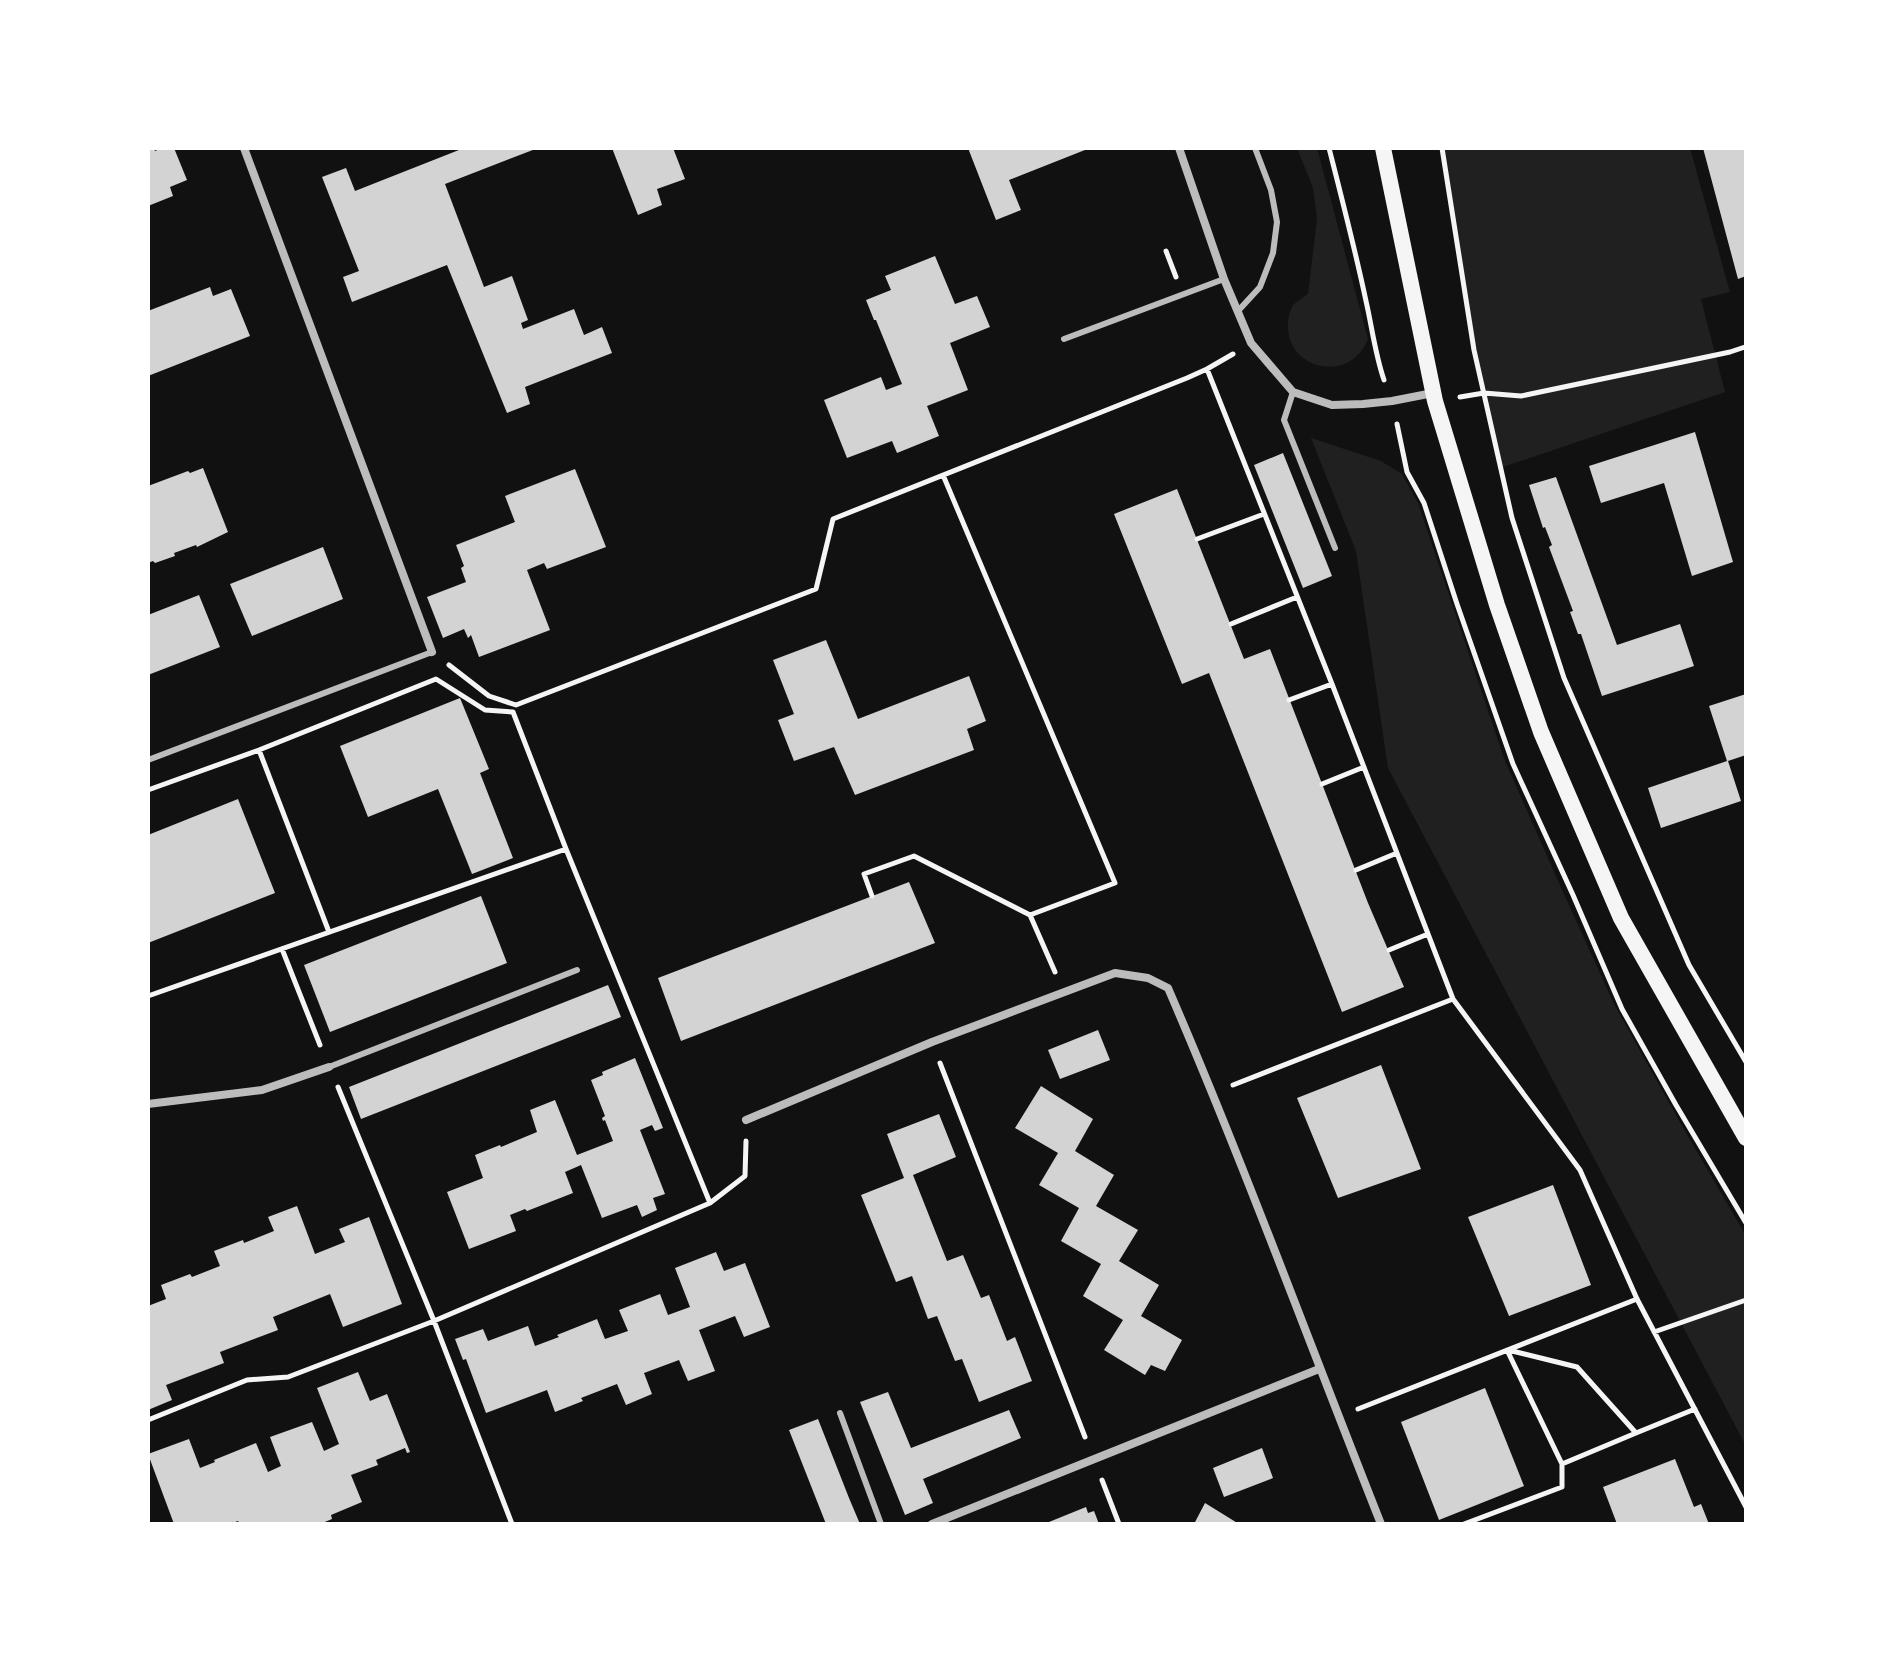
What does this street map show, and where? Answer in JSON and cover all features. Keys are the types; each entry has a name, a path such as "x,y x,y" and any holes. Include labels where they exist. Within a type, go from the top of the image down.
{"main road":[{"path":"1383,148 1434,397 1497,605 1541,732 1621,918 1746,1138"}],"street":[{"path":"244,148 432,652"},
{"path":"1179,148 1224,279 1251,343 1293,392 1332,405 1434,397"},
{"path":"746,1120 932,1042 1115,973 1148,978 1168,988 1213,1093 1381,1524"},
{"path":"148,1104 262,1090 329,1067"},
{"path":"932,1524 1319,1369"}],"lane":[{"path":"1238,311 1260,287 1273,253 1277,222 1271,190 1255,148"},
{"path":"1064,339 1224,279"},
{"path":"1293,392 1284,420 1335,548"},
{"path":"148,760 432,652"},
{"path":"329,1067 577,970"},
{"path":"840,1413 881,1524"}],"path":[{"path":"1442,148 1474,350 1512,518 1564,678 1689,965 1746,1062"},
{"path":"432,652 489,696 516,705 816,589 833,519 1207,369 1251,343"},
{"path":"1434,397 1484,393 1521,396 1745,347"},
{"path":"1207,369 1453,999 1580,1170 1637,1299 1746,1507"},
{"path":"943,475 1115,883 1030,915"},
{"path":"1197,539 1264,514"},
{"path":"1231,624 1297,597"},
{"path":"148,790 259,750 436,679 485,710 513,712 710,1203"},
{"path":"1289,700 1332,684"},
{"path":"259,750 329,932"},
{"path":"1322,784 1364,767"},
{"path":"148,996 566,849"},
{"path":"1356,870 1397,853"},
{"path":"872,896 864,874 914,856 1030,915 1063,991"},
{"path":"1389,950 1428,934"},
{"path":"282,949 434,1321 512,1524"},
{"path":"1213,1093 1453,999"},
{"path":"932,1042 1119,1524"},
{"path":"148,1420 247,1380 288,1377 434,1321 710,1203 745,1176 746,1120"},
{"path":"1338,1416 1637,1299"},
{"path":"1654,1332 1746,1300"},
{"path":"1507,1350 1577,1367 1636,1433"},
{"path":"1464,1524 1562,1487 1562,1464 1507,1350"},
{"path":"1562,1464 1695,1409"}],"shaded area":[{"path":"1297,148 1317,148 1368,339 1359,353 1347,363 1334,367 1307,361 1297,352 1290,339 1288,323 1291,309 1308,294 1317,219 1313,188"},
{"path":"1442,148 1690,148 1730,292 1701,299 1725,392 1500,468 1474,350"},
{"path":"1311,438 1381,461 1402,474 1418,503 1505,761 1563,892 1614,1004 1746,1236 1746,1446 1388,768 1356,551"}],"building":[{"path":"148,148 155,151 174,148 187,180 170,187 173,196 148,206"},
{"path":"464,148 538,148 445,184 484,287 512,276 528,320 521,323 523,329 574,309 584,335 602,327 612,353 525,387 530,404 507,413 447,265 352,302 343,277 359,271 322,177 346,168 355,191"},
{"path":"612,148 673,148 685,179 657,189 662,205 638,215"},
{"path":"968,148 1090,148 1009,180 1021,210 996,220"},
{"path":"1703,148 1746,148 1746,276 1738,279"},
{"path":"935,256 955,304 977,296 990,327 950,343 968,390 927,406 939,436 897,453 892,441 847,458 824,400 881,377 886,390 902,384 866,300 891,290 885,276"},
{"path":"210,287 213,296 231,289 250,336 148,376 148,311"},
{"path":"1695,432 1733,562 1692,576 1664,483 1601,503 1589,466"},
{"path":"1283,453 1332,576 1303,588 1254,465"},
{"path":"203,468 228,532 197,547 174,553 175,556 148,563 148,486"},
{"path":"575,469 606,547 547,569 544,563 527,570 550,630 479,657 471,635 468,638 464,629 443,638 427,597 466,582 456,545 515,522 505,496"},
{"path":"1556,477 1617,645 1680,624 1694,666 1602,696 1581,634 1578,634 1570,612 1573,611 1549,547 1552,545 1529,485"},
{"path":"1177,489 1244,659 1270,649 1368,903 1404,987 1342,1012 1209,673 1182,684 1114,514"},
{"path":"323,547 343,599 252,636 230,584"},
{"path":"199,595 220,647 148,675 148,615"},
{"path":"826,640 858,719 969,676 986,721 967,729 974,750 855,795 834,747 794,761 778,720 794,714 773,660"},
{"path":"1746,694 1746,755 1728,761 1741,801 1661,828 1648,788 1727,761 1709,706"},
{"path":"460,698 489,769 480,773 513,858 472,874 438,789 368,817 340,746"},
{"path":"238,799 275,893 148,943 148,835"},
{"path":"909,882 935,943 681,1041 658,978"},
{"path":"481,896 507,963 330,1032 304,965"},
{"path":"608,985 621,1017 361,1119 349,1087"},
{"path":"1098,1030 1110,1060 1060,1079 1048,1050"},
{"path":"635,1058 663,1128 655,1131 652,1125 640,1130 665,1194 653,1198 657,1210 642,1217 637,1205 602,1218 581,1165 565,1172 573,1193 510,1215 516,1231 469,1249 447,1192 483,1178 475,1155 537,1132 530,1110 555,1100 577,1155 613,1141 603,1121 605,1116 591,1080"},
{"path":"1381,1065 1421,1169 1338,1198 1297,1098"},
{"path":"1041,1086 1093,1119 1075,1151 1114,1175 1096,1206 1138,1230 1119,1261 1159,1285 1141,1316 1182,1340 1165,1371 1151,1365 1145,1375 1104,1350 1123,1320 1083,1296 1101,1264 1061,1241 1079,1208 1039,1185 1058,1153 1015,1128"},
{"path":"939,1114 956,1157 913,1175 947,1261 963,1255 981,1298 989,1295 1007,1341 1015,1337 1032,1381 979,1402 962,1359 955,1361 937,1316 928,1319 912,1276 896,1282 861,1195 904,1178 887,1134"},
{"path":"1553,1185 1591,1285 1509,1316 1468,1217"},
{"path":"297,1206 315,1254 345,1242 339,1229 369,1217 402,1304 343,1327 330,1294 273,1317 278,1330 220,1352 224,1363 166,1385 172,1400 148,1410 148,1306 166,1299 161,1285 220,1266 214,1251 274,1231 268,1217"},
{"path":"716,1252 724,1271 745,1263 770,1327 744,1337 735,1316 699,1330 715,1371 688,1381 679,1360 644,1373 652,1394 626,1405 617,1384 555,1412 547,1390 486,1413 466,1359 463,1360 455,1339 483,1329 488,1341 528,1326 535,1346 597,1319 605,1339 628,1331 619,1310 660,1294 668,1315 690,1307 675,1268"},
{"path":"358,1372 370,1401 387,1394 410,1452 407,1453 405,1448 376,1460 378,1465 351,1475 362,1502 331,1515 332,1519 320,1524 240,1524 238,1521 230,1524 174,1524 148,1454 189,1439 200,1468 256,1443 268,1472 281,1466 270,1437 312,1422 324,1451 339,1444 317,1388"},
{"path":"1485,1388 1524,1486 1439,1520 1401,1422"},
{"path":"888,1392 911,1448 1009,1410 1021,1438 923,1479 933,1503 905,1515 860,1402"},
{"path":"818,1419 860,1524 826,1524 789,1430"},
{"path":"1262,1448 1273,1478 1224,1497 1213,1468"},
{"path":"1675,1459 1694,1507 1701,1504 1709,1524 1617,1524 1603,1487"},
{"path":"1205,1503 1239,1524 1194,1524"},
{"path":"1086,1507 1088,1513 1094,1511 1099,1524 1044,1524"}]}
